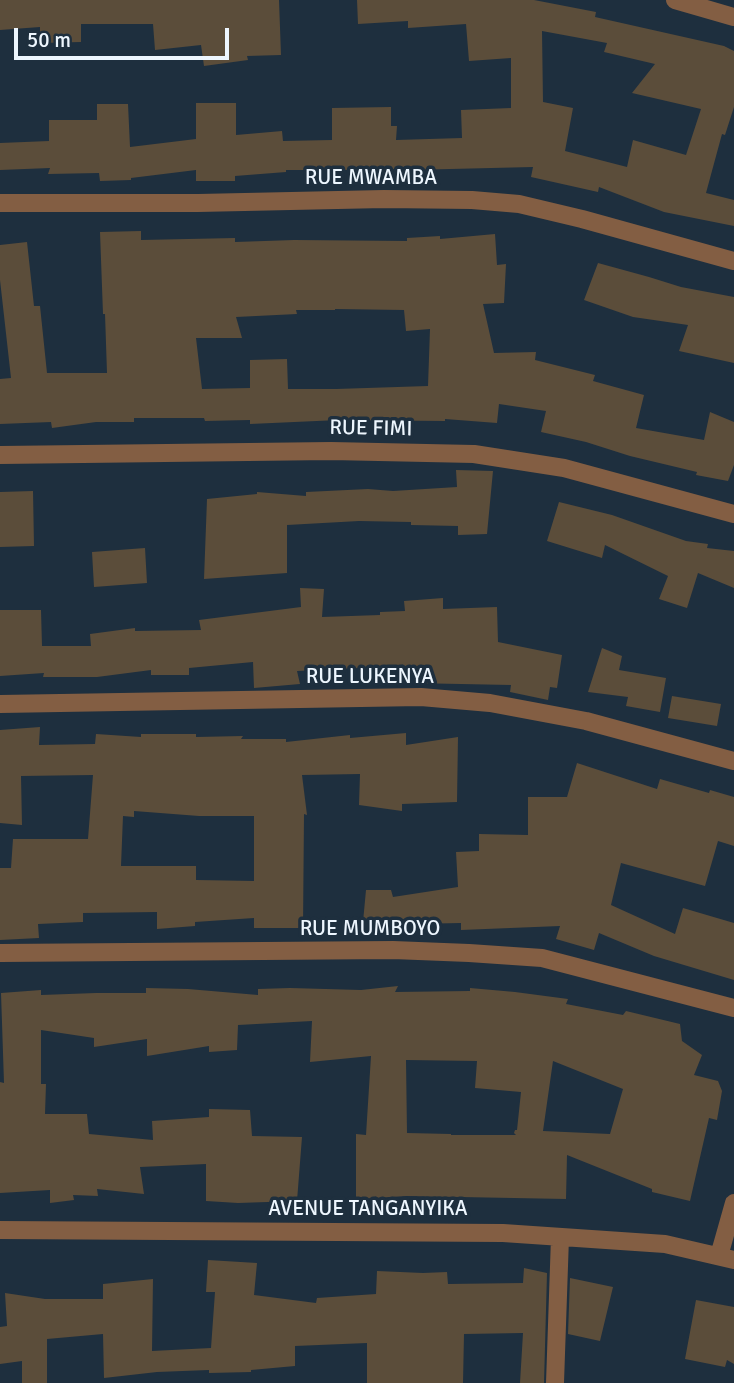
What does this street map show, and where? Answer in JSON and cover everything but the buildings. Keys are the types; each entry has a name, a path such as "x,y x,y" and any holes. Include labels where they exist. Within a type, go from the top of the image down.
{"street":[{"path":"675,0 734,17"},
{"name":"RUE MWAMBA","path":"0,203 472,200 519,204 734,261"},
{"name":"RUE FIMI","path":"0,455 318,451 474,454 564,467 734,514"},
{"name":"RUE LUKENYA","path":"0,704 421,697 490,703 586,721 734,761"},
{"name":"RUE MUMBOYO","path":"0,953 393,950 494,954 542,958 734,1008"},
{"path":"727,1258 734,1203"},
{"name":"AVENUE TANGANYIKA","path":"0,1230 503,1233 665,1244 727,1258"},
{"path":"555,1383 560,1237"}]}
